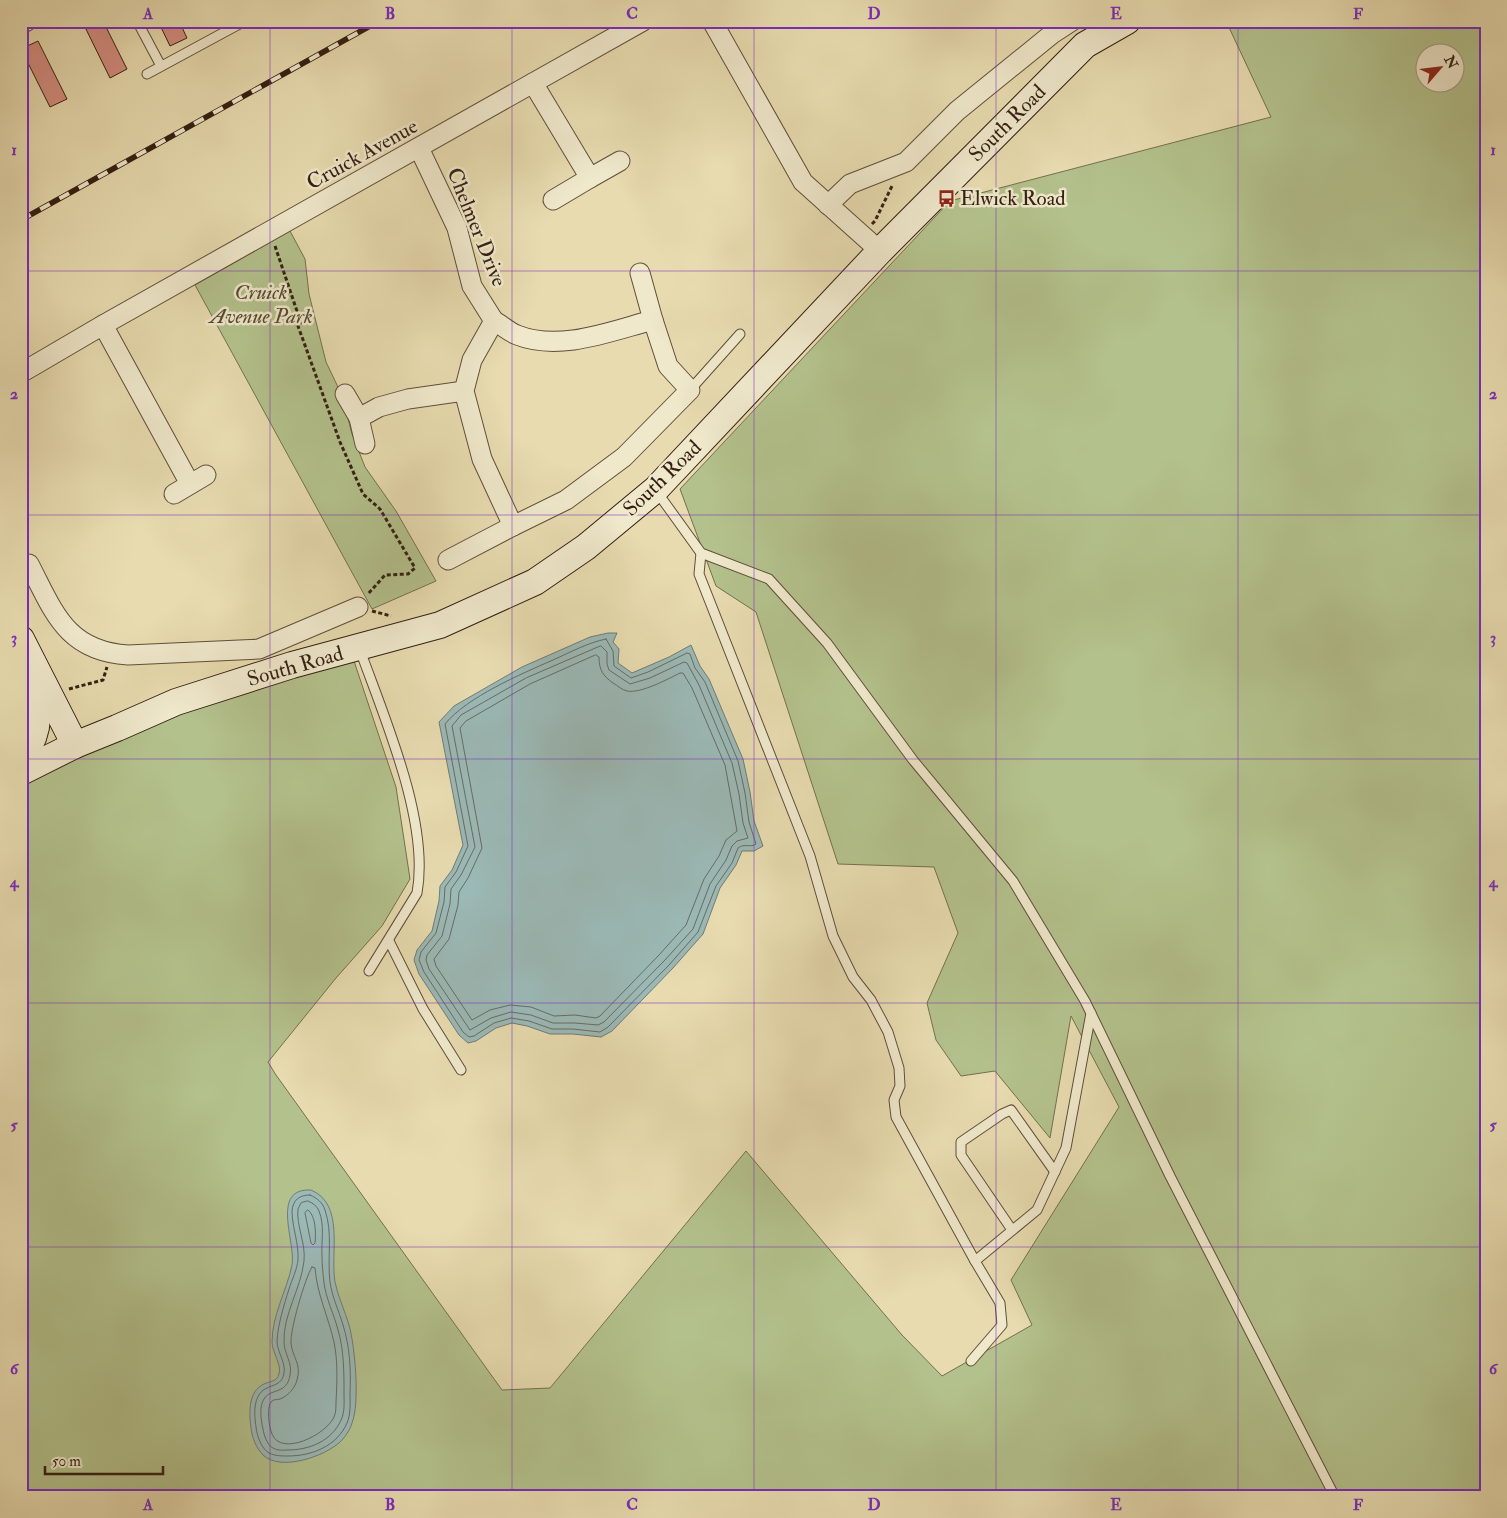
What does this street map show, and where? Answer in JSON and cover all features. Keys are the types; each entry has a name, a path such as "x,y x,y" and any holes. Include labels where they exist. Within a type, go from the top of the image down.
{"main road":[{"name":"South Road","path":"21,772 75,745 176,702 292,665 440,625 535,582 586,547 656,489 880,251 1085,44 1127,21"},
{"path":"21,639 75,745"},
{"path":"21,646 36,699 37,727 21,759"}],"street":[{"path":"21,24 27,21"},
{"name":"Cruick Avenue","path":"21,374 103,325 643,21"},
{"path":"712,21 803,182 880,251"},
{"name":"South Road","path":"828,205 850,184 906,162 957,110 1052,34 1072,21"},
{"path":"533,83 590,178"},
{"name":"Chelmer Drive","path":"419,148 457,228 472,286 494,321 517,335 542,341 566,342 653,320"},
{"path":"553,200 620,161"},
{"path":"448,560 566,500 624,457 690,390 668,366 640,273"},
{"name":"Chelmer Drive","path":"494,321 472,360 464,392 482,459 513,526"},
{"path":"103,325 198,479 174,494"},
{"path":"359,418 379,407 408,399 464,392"},
{"path":"345,394 359,418 365,444"},
{"name":"South Road","path":"24,560 57,618 70,634 91,646 112,654 128,655 259,649 358,607"}],"lane":[{"path":"138,21 161,66"},
{"path":"147,74 245,21"},
{"path":"690,390 740,334"},
{"path":"656,489 701,553 769,579 827,643 913,760 1013,881 1091,1013 1170,1176 1335,1497"},
{"path":"701,553 699,574 810,856 833,936 853,977 871,1000 888,1032 899,1068 900,1086 894,1100 896,1117 1000,1303 1002,1325 971,1361"},
{"path":"359,647 410,798 419,848 420,878 417,893 369,971"},
{"path":"388,941 423,1009 461,1070"},
{"path":"975,1261 1037,1210 1055,1172 1066,1148 1091,1013"},
{"path":"1012,1230 961,1155 962,1142 1002,1114 1011,1110 1055,1172"}],"path":[{"path":"270,232 301,323 298,326 340,442 363,494 380,509 415,568 408,574 385,575 358,607"}],"green space":[{"path":"1226,21 1486,21 1486,1497 21,1497 21,782 185,710 353,658 396,787 410,879 382,926 336,978 268,1062 502,1390 550,1388 746,1151 902,1335 942,1376 1032,1325 1011,1280 1119,1107 1071,1016 1050,1138 995,1071 961,1076 936,1040 927,1003 958,933 934,867 838,864 756,612 716,586 680,489 950,201 1271,117"},
{"name":"Cruick Avenue Park","path":"290,231 305,259 309,294 326,362 337,385 352,434 365,467 396,511 436,581 372,609 195,285"}],"water":[{"path":"617,633 613,642 619,649 618,663 632,673 691,645 700,666 709,679 743,759 754,821 763,846 754,851 742,851 736,865 720,888 703,934 612,1031 601,1037 550,1034 512,1023 496,1028 476,1041 468,1043 459,1035 419,974 414,960 417,950 432,931 439,901 440,886 452,870 463,845 439,722 454,706 522,667 590,637"},
{"path":"311,1190 322,1197 328,1206 332,1218 335,1282 351,1334 355,1360 356,1402 351,1426 340,1442 314,1457 281,1462 271,1460 258,1449 250,1422 250,1409 252,1397 259,1387 275,1380 279,1374 280,1370 272,1342 274,1322 292,1265 288,1207 291,1198 299,1192"}],"building":[{"path":"82,21 103,21 127,69 110,78"},
{"path":"158,21 179,21 187,38 170,46"},
{"path":"38,41 67,99 50,107 21,49"}],"railway":[{"path":"21,220 379,21"}],"place":[{"name":"Elwick Road","path":"946,198"}]}
